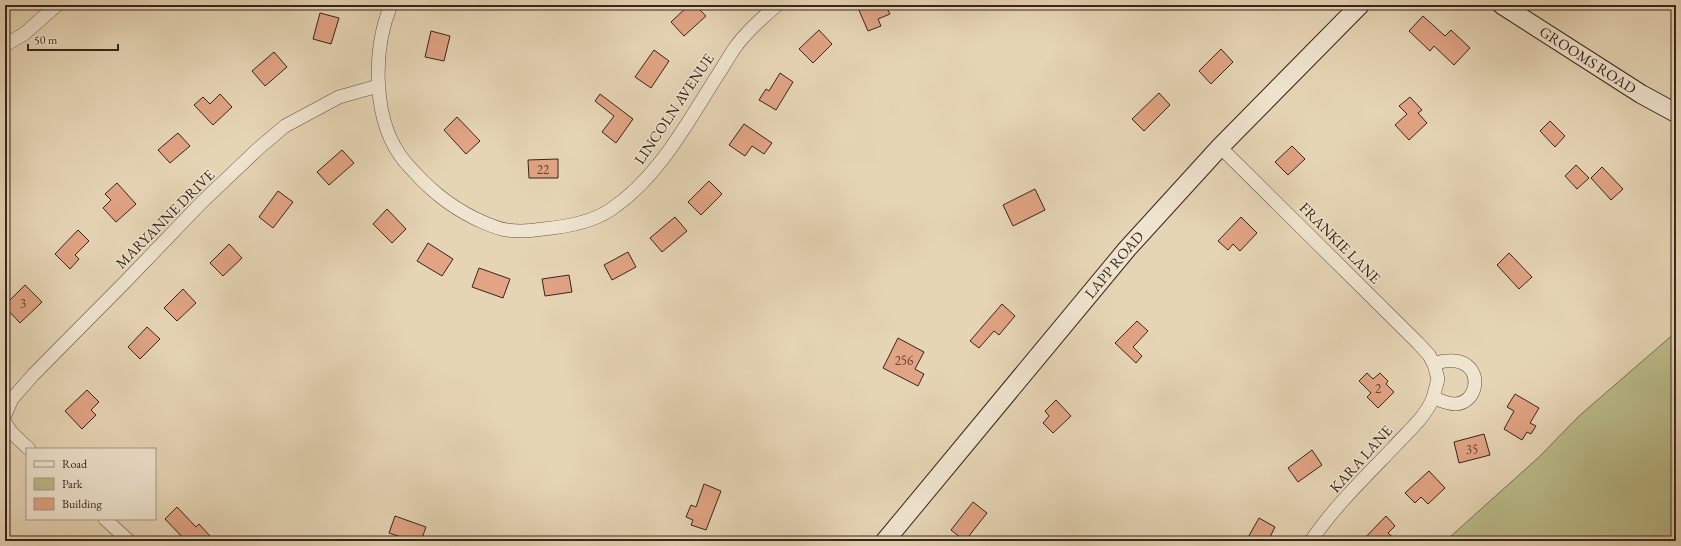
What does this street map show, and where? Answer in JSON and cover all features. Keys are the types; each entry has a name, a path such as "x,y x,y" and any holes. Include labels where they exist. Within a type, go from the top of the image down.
{"street":[{"path":"5,45 24,34 57,5"},
{"name":"LINCOLN AVENUE","path":"392,5 386,19 380,43 378,86 385,124 392,143 405,161 428,186 454,208 485,223 505,230 526,232 574,224 609,210 640,187 669,150 737,44 768,8"},
{"name":"LAPP ROAD","path":"885,541 1122,256 1220,146 1360,5"},
{"name":"GROOMS ROAD","path":"1502,5 1641,94 1676,113"},
{"name":"MARYANNE DRIVE","path":"5,414 12,399 33,375 201,203 259,148 285,126 339,97 378,86"},
{"name":"FRANKIE LANE","path":"1220,146 1418,342 1429,355 1434,364"},
{"path":"1433,398 1454,404 1461,403 1468,399 1473,393 1475,386 1475,378 1472,371 1461,362 1444,361 1434,364"},
{"name":"KARA LANE","path":"1311,541 1371,470 1427,412 1433,398 1438,378 1434,364"},
{"path":"5,422 11,432 28,448"},
{"path":"106,520 129,541"}],"green space":[{"path":"1676,332 1676,541 1448,541 1450,537 1539,457 1579,416"}],"building":[{"path":"689,5 695,5 706,16 684,36 671,22"},
{"path":"864,5 885,5 890,14 878,19 881,26 868,31 858,8"},
{"path":"320,13 339,18 331,44 313,39"},
{"path":"1423,16 1445,36 1451,30 1470,48 1454,65 1434,46 1430,51 1409,31"},
{"path":"819,30 832,44 813,63 799,49"},
{"path":"431,31 450,36 444,61 425,57"},
{"path":"1221,49 1233,62 1211,84 1199,71"},
{"path":"654,50 669,61 651,88 635,77"},
{"path":"274,52 287,67 265,86 252,71"},
{"path":"780,73 793,82 776,110 759,100 766,89 769,91"},
{"path":"1159,93 1170,105 1144,131 1132,119"},
{"path":"220,94 232,107 213,125 194,105 203,97 210,104"},
{"path":"600,94 633,119 616,143 602,132 614,116 595,101"},
{"path":"1410,97 1422,110 1418,113 1427,123 1409,140 1395,125 1407,114 1399,106"},
{"path":"457,117 480,141 466,154 444,130"},
{"path":"1550,121 1565,136 1555,147 1540,131"},
{"path":"744,124 772,143 764,154 752,146 745,156 729,145"},
{"path":"178,133 190,146 170,163 158,150"},
{"path":"1292,146 1305,159 1288,175 1275,162"},
{"path":"342,150 354,163 329,185 317,172"},
{"path":"558,159 558,178 529,178 528,160"},
{"path":"1576,165 1589,178 1577,189 1565,176"},
{"path":"1602,167 1623,189 1611,200 1591,178"},
{"path":"709,181 722,194 701,215 688,202"},
{"path":"117,183 136,204 116,222 103,208 111,200 105,194"},
{"path":"1035,189 1045,210 1013,226 1003,205"},
{"path":"278,191 293,202 273,228 259,217"},
{"path":"387,209 406,229 392,243 373,224"},
{"path":"675,217 687,231 662,252 650,238"},
{"path":"1241,217 1257,233 1240,251 1233,244 1228,250 1218,241"},
{"path":"78,230 89,241 75,255 79,259 70,269 55,254"},
{"path":"428,243 453,259 442,276 417,261"},
{"path":"229,244 242,258 223,276 210,263"},
{"path":"628,252 636,267 612,280 604,265"},
{"path":"1509,253 1532,277 1519,289 1497,265"},
{"path":"479,268 510,279 503,298 472,287"},
{"path":"569,275 572,292 545,296 542,279"},
{"path":"25,285 42,302 20,323 5,307 5,305"},
{"path":"183,289 196,303 177,321 164,308"},
{"path":"1002,304 1015,316 999,335 994,331 979,348 970,341"},
{"path":"1137,321 1148,331 1133,347 1142,356 1136,363 1115,343"},
{"path":"147,327 160,339 140,359 128,347"},
{"path":"898,338 924,352 915,369 924,374 918,386 883,368"},
{"path":"1367,373 1373,379 1380,373 1388,381 1386,384 1394,392 1378,408 1367,397 1371,393 1359,381"},
{"path":"87,390 99,402 91,410 96,415 82,429 65,411"},
{"path":"1515,394 1539,408 1530,423 1536,426 1531,434 1527,432 1522,440 1504,429 1514,411 1507,407"},
{"path":"1056,400 1071,416 1053,433 1043,423 1049,416 1045,411"},
{"path":"1484,434 1490,455 1459,463 1454,442"},
{"path":"1312,450 1322,465 1298,482 1288,468"},
{"path":"1429,471 1445,488 1428,504 1421,497 1415,503 1405,493"},
{"path":"704,484 721,491 706,530 691,525 693,520 686,517 691,505 696,507"},
{"path":"973,502 987,513 965,541 951,530"},
{"path":"177,507 196,527 199,524 210,536 205,541 186,541 165,519"},
{"path":"395,516 426,527 421,541 413,541 389,533"},
{"path":"1386,516 1395,526 1388,533 1397,541 1362,541"},
{"path":"1259,518 1275,527 1268,541 1246,541"}]}
